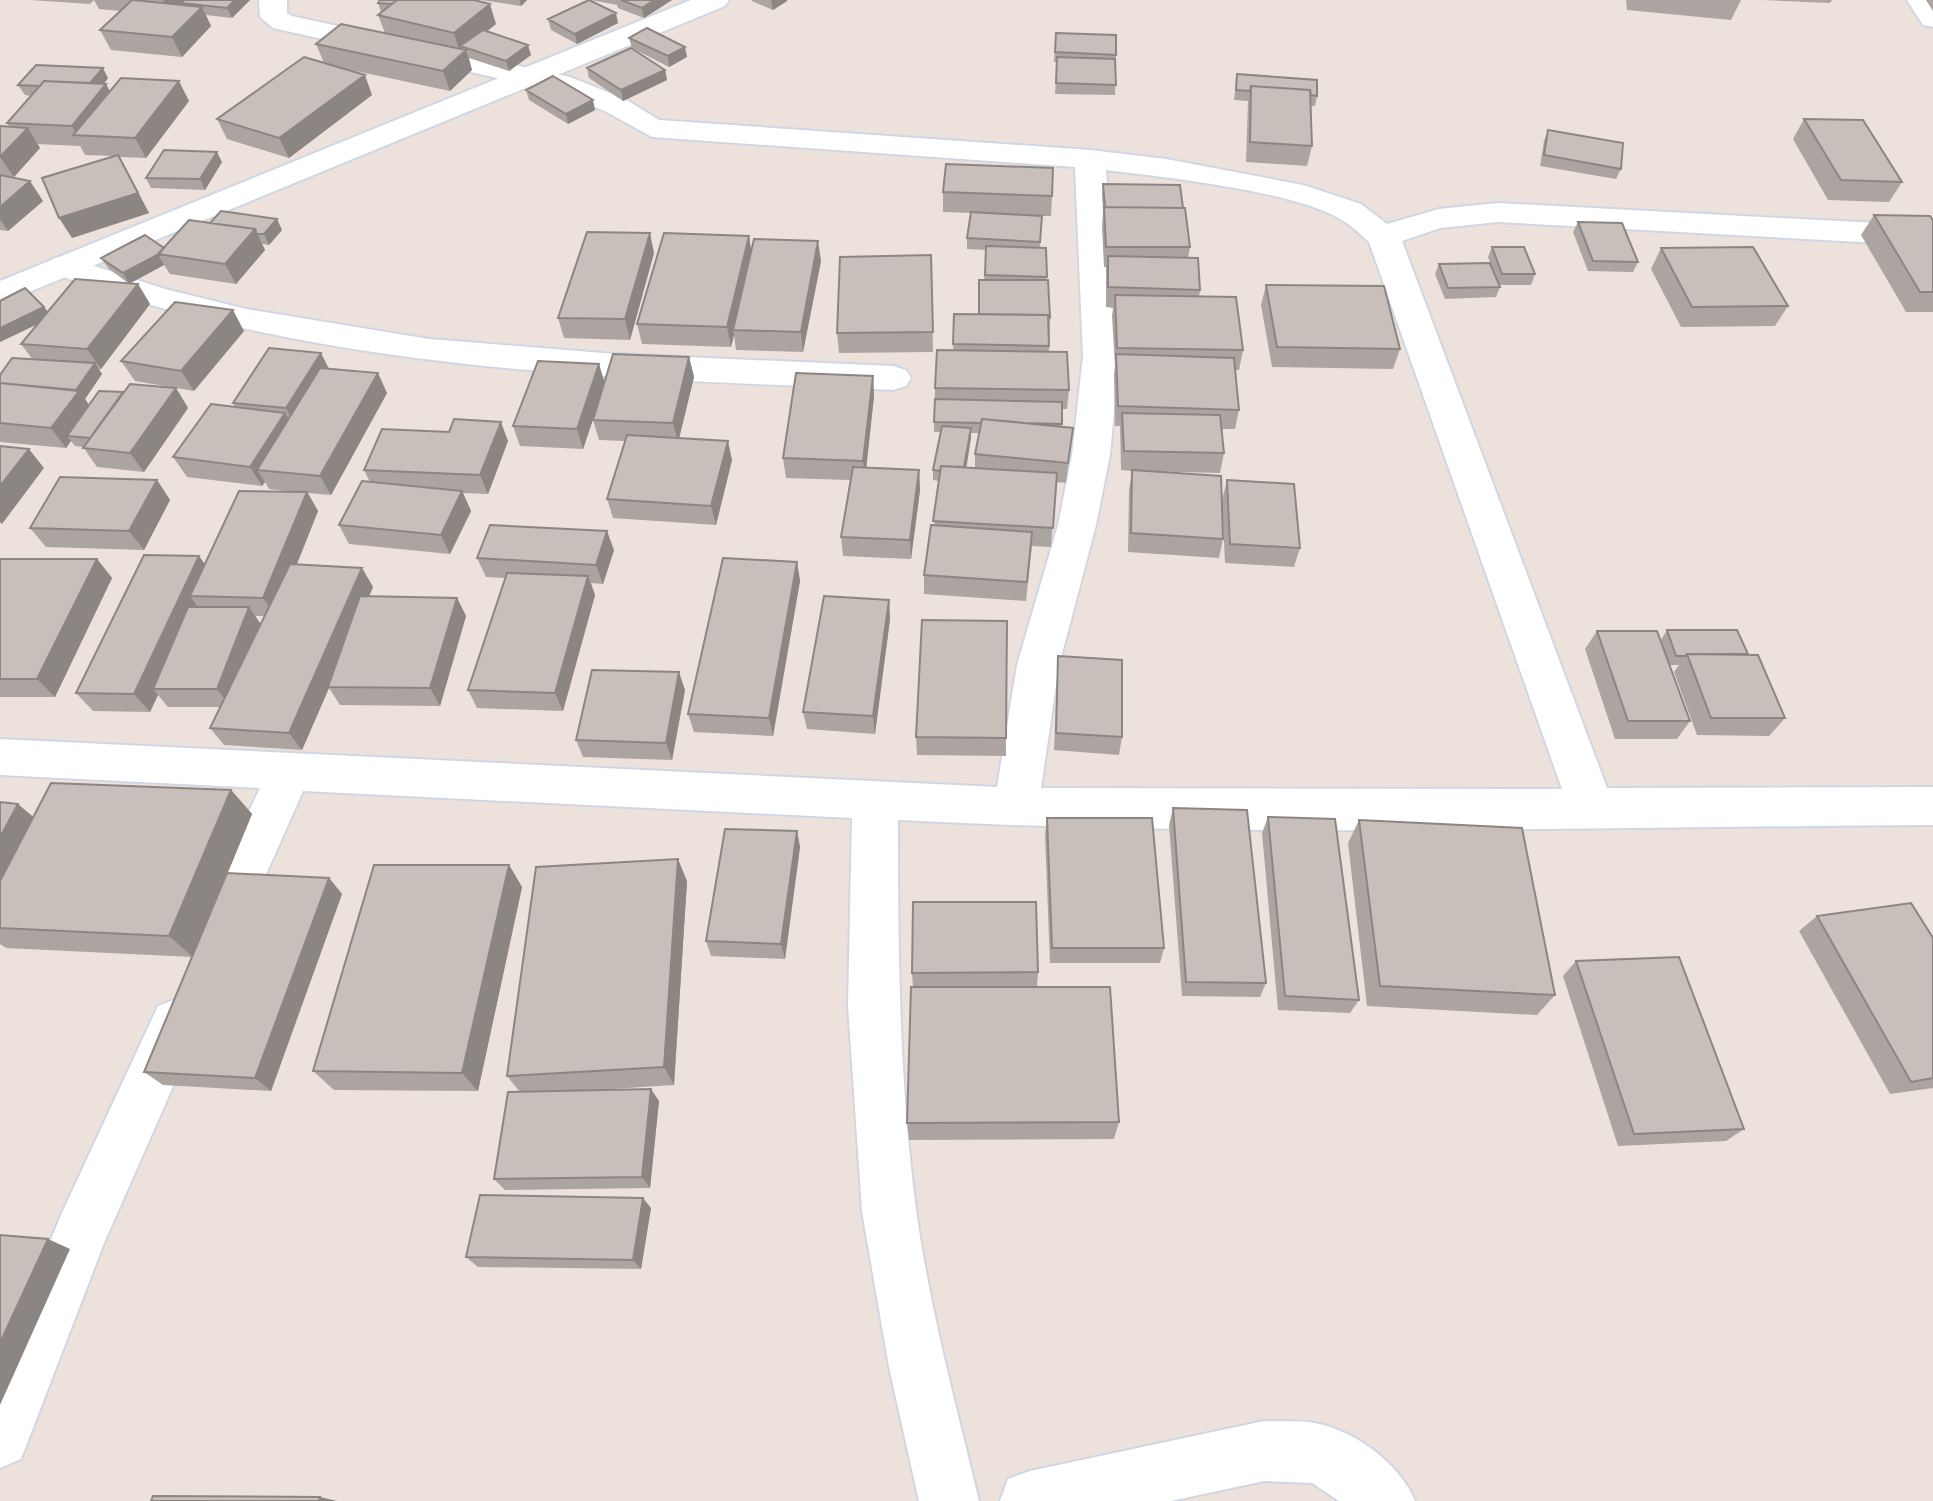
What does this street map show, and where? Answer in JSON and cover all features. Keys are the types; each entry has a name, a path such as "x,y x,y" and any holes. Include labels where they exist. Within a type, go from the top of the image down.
{"street":[{"path":"273,0 271,9 274,17 283,22 583,91 615,105 652,128 1090,159 1166,168 1292,192 1350,211 1384,237 1591,806"},
{"path":"0,293 715,0"},
{"path":"1921,0 1933,19"},
{"path":"1016,807 1038,665 1077,525 1091,455 1101,356 1090,159"},
{"path":"1384,237 1408,225 1468,214 1732,222 1933,236"},
{"path":"64,266 157,298 280,326 414,348 893,378"},
{"path":"0,757 1016,807 1933,806"},
{"path":"0,1438 80,1234 289,773"},
{"path":"875,800 873,1005 889,1211 918,1367 949,1501"},
{"path":"1030,1501 1264,1451 1316,1453 1350,1470 1385,1501"}],"building":[{"path":"132,0 202,7 172,37 100,30"},
{"path":"184,0 235,0 227,8 181,3"},
{"path":"380,0 397,0 392,4 378,3"},
{"path":"397,0 474,0 490,4 454,33 378,15"},
{"path":"589,0 616,13 575,34 548,19"},
{"path":"621,0 654,0 642,8"},
{"path":"341,24 466,50 443,71 316,44"},
{"path":"647,28 685,47 668,56 629,38"},
{"path":"483,30 528,45 506,61 460,46"},
{"path":"1056,33 1116,35 1116,55 1055,52"},
{"path":"631,48 665,70 621,90 587,68"},
{"path":"304,57 365,75 279,138 217,119"},
{"path":"1057,57 1115,59 1116,85 1056,83"},
{"path":"36,65 103,68 90,83 44,81 40,86 18,85"},
{"path":"1237,74 1317,80 1317,96 1311,95 1310,90 1251,86 1250,91 1236,90"},
{"path":"553,76 593,100 566,114 526,90"},
{"path":"121,78 179,81 135,138 73,135"},
{"path":"44,81 106,84 72,126 7,123"},
{"path":"1251,86 1310,90 1312,146 1250,142"},
{"path":"1804,119 1863,120 1902,182 1841,180"},
{"path":"0,126 28,128 0,157"},
{"path":"1548,130 1623,143 1621,169 1544,155"},
{"path":"164,150 217,152 200,179 146,178"},
{"path":"118,155 138,193 59,218 42,178"},
{"path":"946,164 1053,168 1052,196 943,192"},
{"path":"0,175 30,181 0,207"},
{"path":"1103,184 1180,185 1183,208 1105,207"},
{"path":"1104,207 1185,208 1190,247 1106,247"},
{"path":"221,211 277,219 264,234 257,234 255,229 210,223"},
{"path":"971,212 1042,216 1040,242 967,238"},
{"path":"1874,215 1930,216 1933,220 1933,292 1920,292"},
{"path":"189,220 255,229 225,264 158,254"},
{"path":"1578,222 1622,223 1638,262 1593,261"},
{"path":"587,232 650,233 625,319 558,318"},
{"path":"664,233 749,236 727,327 637,324"},
{"path":"145,235 164,248 159,254 123,273 101,258"},
{"path":"754,239 818,241 801,332 733,330"},
{"path":"986,246 1046,248 1047,277 985,275"},
{"path":"1492,247 1524,247 1535,274 1502,274"},
{"path":"1753,247 1788,306 1692,307 1661,248"},
{"path":"931,255 933,332 837,333 840,257"},
{"path":"1108,256 1198,258 1200,290 1108,287"},
{"path":"1490,263 1500,287 1448,288 1439,264"},
{"path":"75,279 138,284 87,349 21,344"},
{"path":"979,280 1048,280 1050,317 979,314"},
{"path":"1266,285 1384,286 1400,349 1277,347"},
{"path":"25,288 44,307 0,328 0,301"},
{"path":"1115,295 1236,297 1243,350 1117,348"},
{"path":"175,302 233,310 181,371 121,361"},
{"path":"954,314 1048,315 1049,346 953,344"},
{"path":"269,348 321,353 286,408 233,403"},
{"path":"937,350 1067,352 1069,390 935,388"},
{"path":"613,354 689,357 673,423 593,420"},
{"path":"1116,354 1234,358 1239,410 1118,406"},
{"path":"12,358 95,363 76,390 0,383 0,375"},
{"path":"538,361 599,364 577,429 513,426"},
{"path":"320,368 378,373 320,476 257,470"},
{"path":"796,373 873,376 863,461 783,458"},
{"path":"0,383 79,391 51,428 0,423"},
{"path":"130,384 176,388 130,453 83,448"},
{"path":"99,391 123,392 90,438 67,436"},
{"path":"935,399 1062,402 1062,424 982,419 981,423 934,422"},
{"path":"211,404 285,413 250,467 173,457"},
{"path":"1122,413 1220,415 1224,453 1124,451"},
{"path":"454,419 501,422 480,475 364,470 382,429 449,432"},
{"path":"982,419 1073,428 1068,463 975,454"},
{"path":"942,426 971,428 964,467 941,466 940,471 933,470"},
{"path":"627,435 728,441 711,506 607,499"},
{"path":"0,446 29,449 0,486"},
{"path":"941,466 1057,473 1053,528 933,521"},
{"path":"853,467 919,470 910,540 841,537"},
{"path":"1132,470 1221,476 1223,539 1131,533"},
{"path":"60,477 157,480 129,531 30,528"},
{"path":"1227,480 1294,484 1300,548 1230,544"},
{"path":"362,481 462,491 441,535 339,525"},
{"path":"239,491 307,492 263,598 190,596"},
{"path":"490,525 607,531 596,565 477,558"},
{"path":"931,525 1032,532 1027,582 924,575"},
{"path":"144,555 199,556 134,694 76,693"},
{"path":"723,558 797,562 769,718 688,714"},
{"path":"0,559 97,559 37,679 0,679"},
{"path":"290,564 362,568 289,733 210,728"},
{"path":"507,573 588,576 555,693 468,690"},
{"path":"360,596 457,598 430,688 328,687"},
{"path":"824,596 889,600 873,716 803,712"},
{"path":"188,607 249,607 217,689 153,689"},
{"path":"922,620 1007,621 1006,738 916,737"},
{"path":"1667,630 1737,630 1748,654 1676,656"},
{"path":"1597,631 1657,631 1690,721 1628,721"},
{"path":"1687,654 1758,655 1785,718 1711,718"},
{"path":"1058,656 1122,660 1122,737 1056,733"},
{"path":"592,670 679,672 666,743 576,740"},
{"path":"51,783 231,790 169,936 0,928 0,881"},
{"path":"0,802 18,804 0,837"},
{"path":"1173,808 1247,810 1266,983 1186,982"},
{"path":"1268,817 1335,819 1359,1000 1285,996"},
{"path":"1047,818 1152,818 1164,948 1052,948"},
{"path":"1359,820 1522,828 1555,995 1380,986"},
{"path":"725,829 797,831 781,944 706,941"},
{"path":"678,859 664,1067 507,1076 536,867"},
{"path":"374,865 509,865 462,1073 313,1071"},
{"path":"227,873 329,878 255,1078 144,1072"},
{"path":"913,902 1036,902 1038,972 912,973"},
{"path":"1911,903 1933,938 1933,1078 1911,1082 1817,916"},
{"path":"1679,957 1744,1129 1634,1134 1576,961"},
{"path":"911,987 1110,987 1119,1122 907,1123"},
{"path":"651,1089 642,1177 494,1179 508,1092"},
{"path":"480,1195 643,1198 633,1260 466,1257"},
{"path":"0,1235 48,1239 0,1343"},
{"path":"153,1496 320,1497 319,1501 151,1501"}]}
